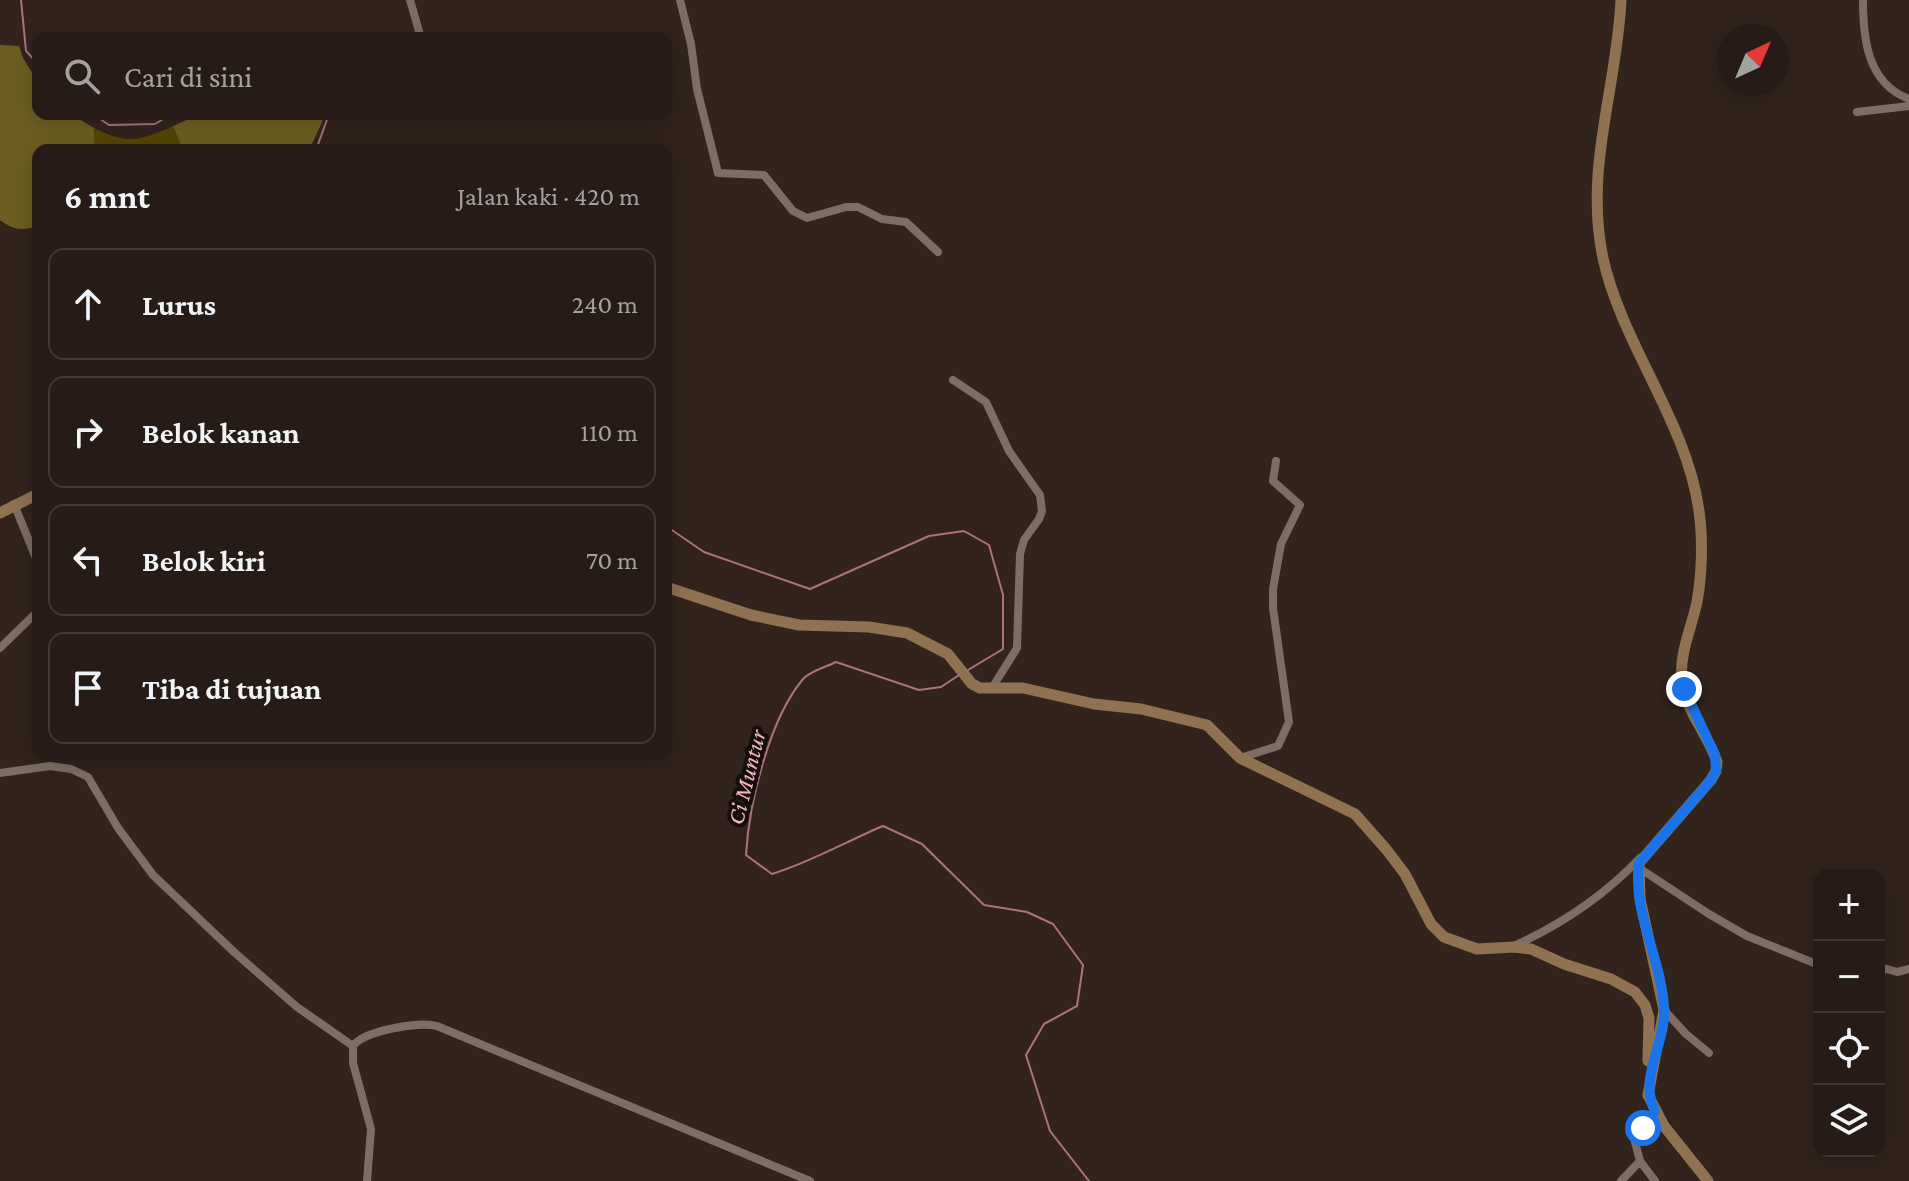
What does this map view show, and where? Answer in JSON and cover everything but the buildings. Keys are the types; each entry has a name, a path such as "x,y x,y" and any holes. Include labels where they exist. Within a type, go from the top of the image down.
{"main road":[{"path":"1621,0 1614,72 1601,129 1597,171 1599,233 1613,291 1680,445 1696,495 1701,522 1699,583 1682,680 1688,701 1717,762 1711,780 1644,854 1638,868 1640,899 1664,1010 1648,1095"},
{"path":"0,513 32,496"},
{"path":"672,589 751,615 799,625 869,627 907,633 948,654 972,684 992,688 1023,688 1094,704 1132,707 1211,728 1240,758 1355,814 1405,874 1431,924 1444,937 1477,949 1531,949 1564,964 1611,979 1635,992 1645,1005 1649,1018 1644,1086 1655,1111 1708,1181"}],"street":[{"path":"410,0 419,32"},
{"path":"680,0 690,39 697,89 718,173 764,175 793,211 807,218 846,207 858,207 882,219 906,222 938,252"},
{"path":"1863,0 1863,29 1869,58 1891,87 1909,99"},
{"path":"1857,112 1909,106"},
{"path":"953,380 986,402 1009,451 1034,482 1042,505 1039,519 1024,540 1020,554 1017,648 992,688"},
{"path":"1240,758 1278,746 1290,717 1273,608 1273,589 1281,544 1300,505 1273,481 1276,461"},
{"path":"14,504 32,548"},
{"path":"0,648 32,617"},
{"path":"0,773 50,766 71,769 88,777 118,828 153,875 297,1007 353,1046"},
{"path":"1514,947 1564,920 1628,871 1644,854"},
{"path":"1638,868 1747,936 1813,963"},
{"path":"1885,970 1895,973 1909,969"},
{"path":"1664,1010 1709,1053"},
{"path":"367,1181 371,1129 353,1063 353,1046 369,1034 423,1024 437,1026 810,1181"},
{"path":"1655,1111 1636,1138 1640,1161 1655,1181"},
{"path":"1621,1181 1640,1161"}],"shaded area":[{"path":"0,45 19,46 32,72 32,120 81,120 94,128 94,144 32,144 32,228 18,229 0,220"},
{"path":"186,120 323,120 312,144 180,144 173,126"},
{"path":"173,126 180,144 94,144 94,128 125,139 151,135"}],"waterway":[{"name":"Ci Muntur","path":"21,0 26,51 32,58"},
{"name":"Ci Muntur","path":"102,120 109,125 155,124 162,120"},
{"name":"Ci Muntur","path":"318,144 327,120"},
{"name":"Ci Muntur","path":"672,530 704,552 810,589 929,536 964,531 989,545 1003,595 1003,649 968,670"},
{"name":"Ci Muntur","path":"959,675 941,687 919,690 836,662 806,676 791,696 771,739 756,787 746,855 772,874 883,826 922,844 984,905 1027,912 1053,924 1083,965 1077,1006 1044,1024 1026,1055 1050,1131 1089,1181"}],"route":[{"path":"1643,1128 1655,1111 1648,1095 1651,1071 1662,1034 1664,1010 1640,899 1639,863 1711,780 1717,767 1715,755 1684,689"}]}
